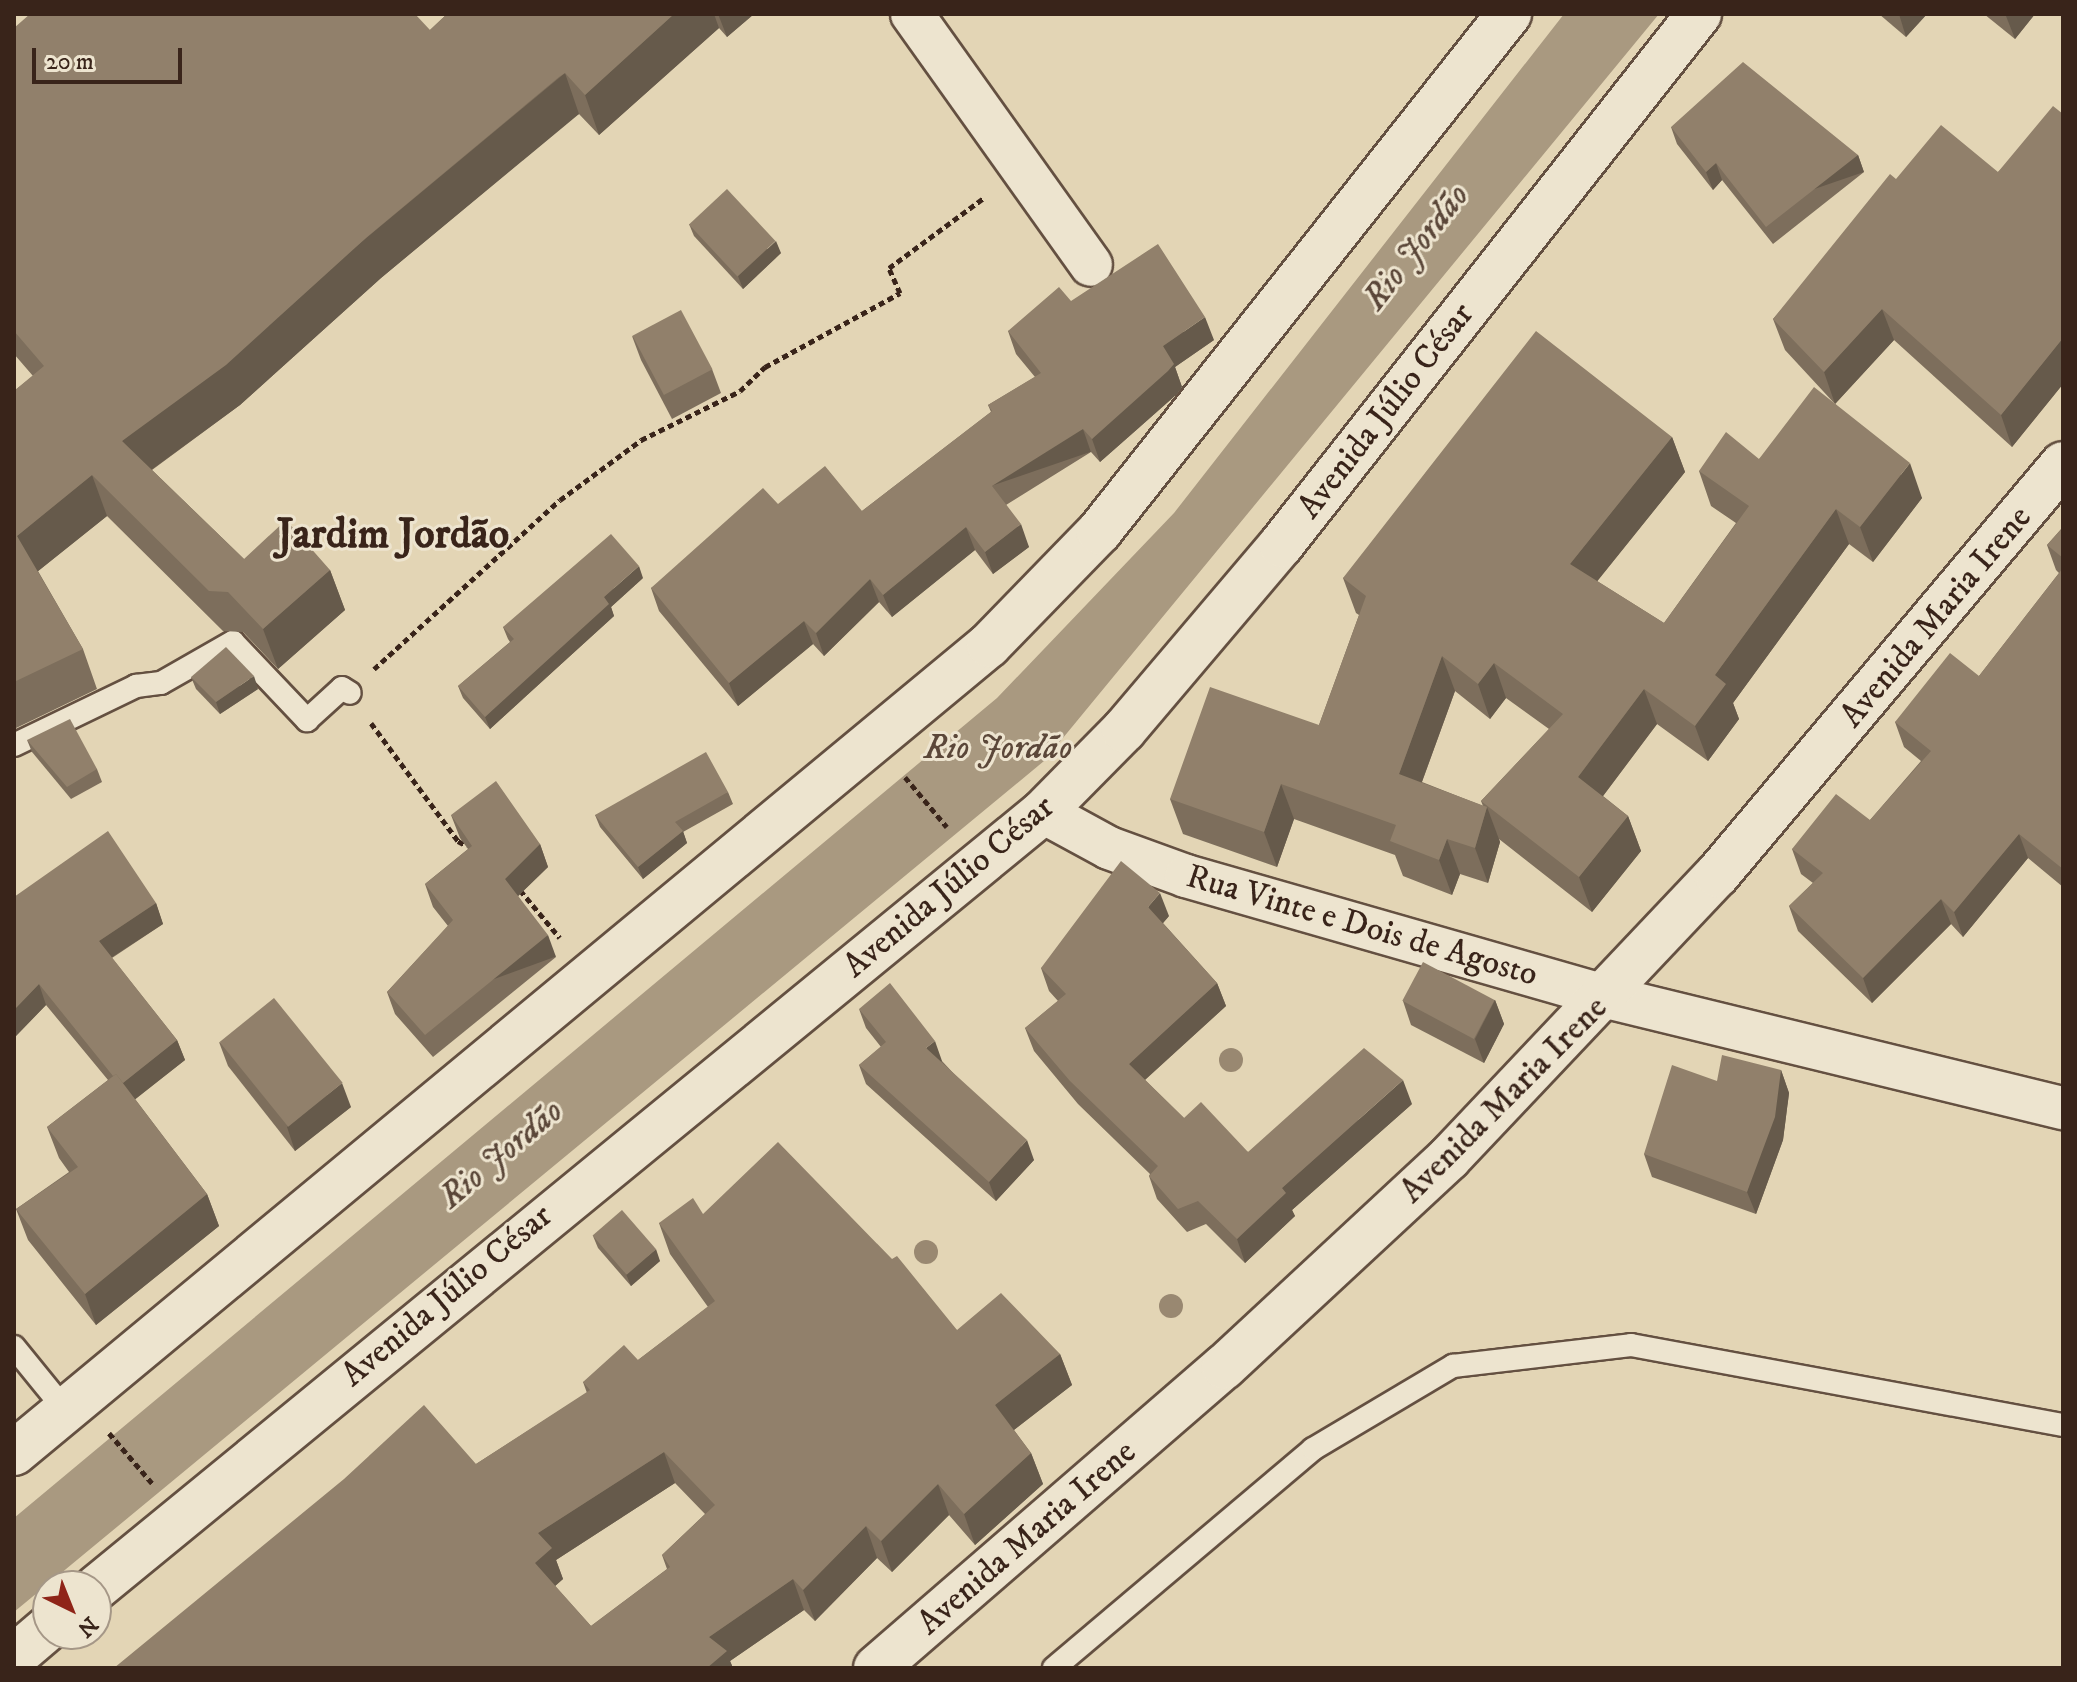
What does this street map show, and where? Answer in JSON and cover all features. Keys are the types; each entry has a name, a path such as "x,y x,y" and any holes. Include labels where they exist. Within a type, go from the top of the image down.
{"street":[{"path":"912,14 1091,265"},
{"path":"14,1453 83,1416 590,975 989,645 1044,592 1099,532 1509,14"},
{"name":"Avenida Júlio César","path":"112,1575 1043,812 1124,730 1281,545 1699,14"},
{"name":"Avenida Maria Irene","path":"876,1668 1224,1367 1449,1158 1607,997 1800,780 2063,464"},
{"name":"Rua Vinte e Dois de Agosto","path":"1043,812 1109,848 1186,876 1607,997 2063,1108"},
{"path":"14,1657 32,1642"}],"lane":[{"path":"14,745 136,686 161,683 233,642 307,720 342,688 350,693"},
{"path":"1054,1668 1313,1449 1453,1366 1631,1345 2063,1425"},
{"path":"14,1347 83,1416"}],"path":[{"path":"471,848 458,841 350,693 560,500 641,440 740,391 765,367 900,293 889,268 1024,168"},
{"path":"894,764 950,830"},
{"path":"516,884 590,975"},
{"path":"83,1416 156,1488"}],"water":[{"name":"Rio Jordão","path":"1564,14 1659,14 1044,761 65,1570 32,1570 32,1597 14,1612 14,1518 997,698 1174,513"}],"building":[{"path":"30,14 415,14 430,30 447,14 674,14 585,95 565,73 559,77 367,237 226,365 122,441 244,559 286,520 330,570 263,629 228,592 209,591 92,475 17,536 83,649 14,682 14,391 44,366 14,331 14,28"},
{"path":"1743,62 1858,155 1766,227 1716,163 1706,172 1671,127"},
{"path":"2053,106 2063,114 2063,338 2001,415 1882,309 1824,372 1773,319 1890,174 1896,179 1941,125 1998,172"},
{"path":"727,189 775,241 737,276 689,224"},
{"path":"1158,244 1205,317 1163,346 1174,364 1092,439 1083,429 992,486 1021,524 985,552 966,527 883,595 870,579 816,633 804,621 729,683 651,588 763,488 778,504 825,466 862,511 992,411 988,405 1041,373 1008,331 1059,287 1071,301"},
{"path":"681,310 712,369 664,395 632,336"},
{"path":"1536,331 1672,437 1570,564 1664,623 1749,506 1699,471 1726,432 1759,459 1814,387 1910,463 1860,527 1836,509 1715,675 1726,684 1695,726 1644,689 1578,777 1628,816 1579,877 1481,801 1563,714 1494,663 1478,684 1442,656 1399,774 1487,807 1475,848 1447,839 1439,860 1390,841 1396,825 1281,784 1264,832 1170,799 1210,687 1319,725 1366,596 1343,578"},
{"path":"2063,527 2063,558 2047,545"},
{"path":"611,534 639,566 604,597 609,604 485,717 458,686 514,639 503,627"},
{"path":"2063,568 2063,869 2019,834 1954,912 1941,899 1863,978 1789,906 1823,873 1792,849 1836,794 1870,820 1931,751 1895,722 1950,653 1979,676"},
{"path":"226,647 254,676 216,702 191,677"},
{"path":"70,719 97,769 67,787 27,740"},
{"path":"706,752 728,792 675,822 683,831 638,867 595,815"},
{"path":"496,781 540,844 505,879 548,935 425,1035 387,992 453,920 425,884 472,846 451,815"},
{"path":"108,831 156,903 99,941 177,1040 123,1083 116,1074 113,1076 39,984 14,1010 14,897"},
{"path":"1121,861 1160,893 1148,907 1217,983 1129,1064 1184,1118 1201,1102 1248,1152 1364,1048 1403,1080 1282,1188 1286,1193 1237,1239 1198,1201 1178,1209 1149,1176 1158,1166 1070,1081 1025,1028 1066,994 1041,968"},
{"path":"1423,962 1495,1000 1474,1039 1402,1001"},
{"path":"890,983 935,1041 926,1048 1027,1140 989,1182 859,1065 886,1042 859,1009"},
{"path":"274,998 343,1083 288,1127 220,1042"},
{"path":"1722,1055 1781,1070 1775,1117 1747,1192 1644,1154 1672,1065 1717,1081"},
{"path":"116,1074 207,1194 85,1294 16,1209 78,1167 47,1127"},
{"path":"778,1142 892,1259 897,1256 957,1330 1001,1293 1060,1354 995,1405 1031,1453 964,1514 938,1484 881,1541 866,1526 803,1590 793,1579 709,1637 727,1651 707,1668 114,1668 344,1479 424,1405 476,1464 590,1390 583,1382 624,1345 638,1360 715,1301 659,1223 693,1198 703,1214","holes":["664,1452 715,1505 662,1555 670,1567 591,1626 535,1563 552,1548 538,1533"]},
{"path":"622,1210 656,1249 627,1275 593,1236"}],"district":[{"name":"Jardim Jordão","path":"393,535"}]}
